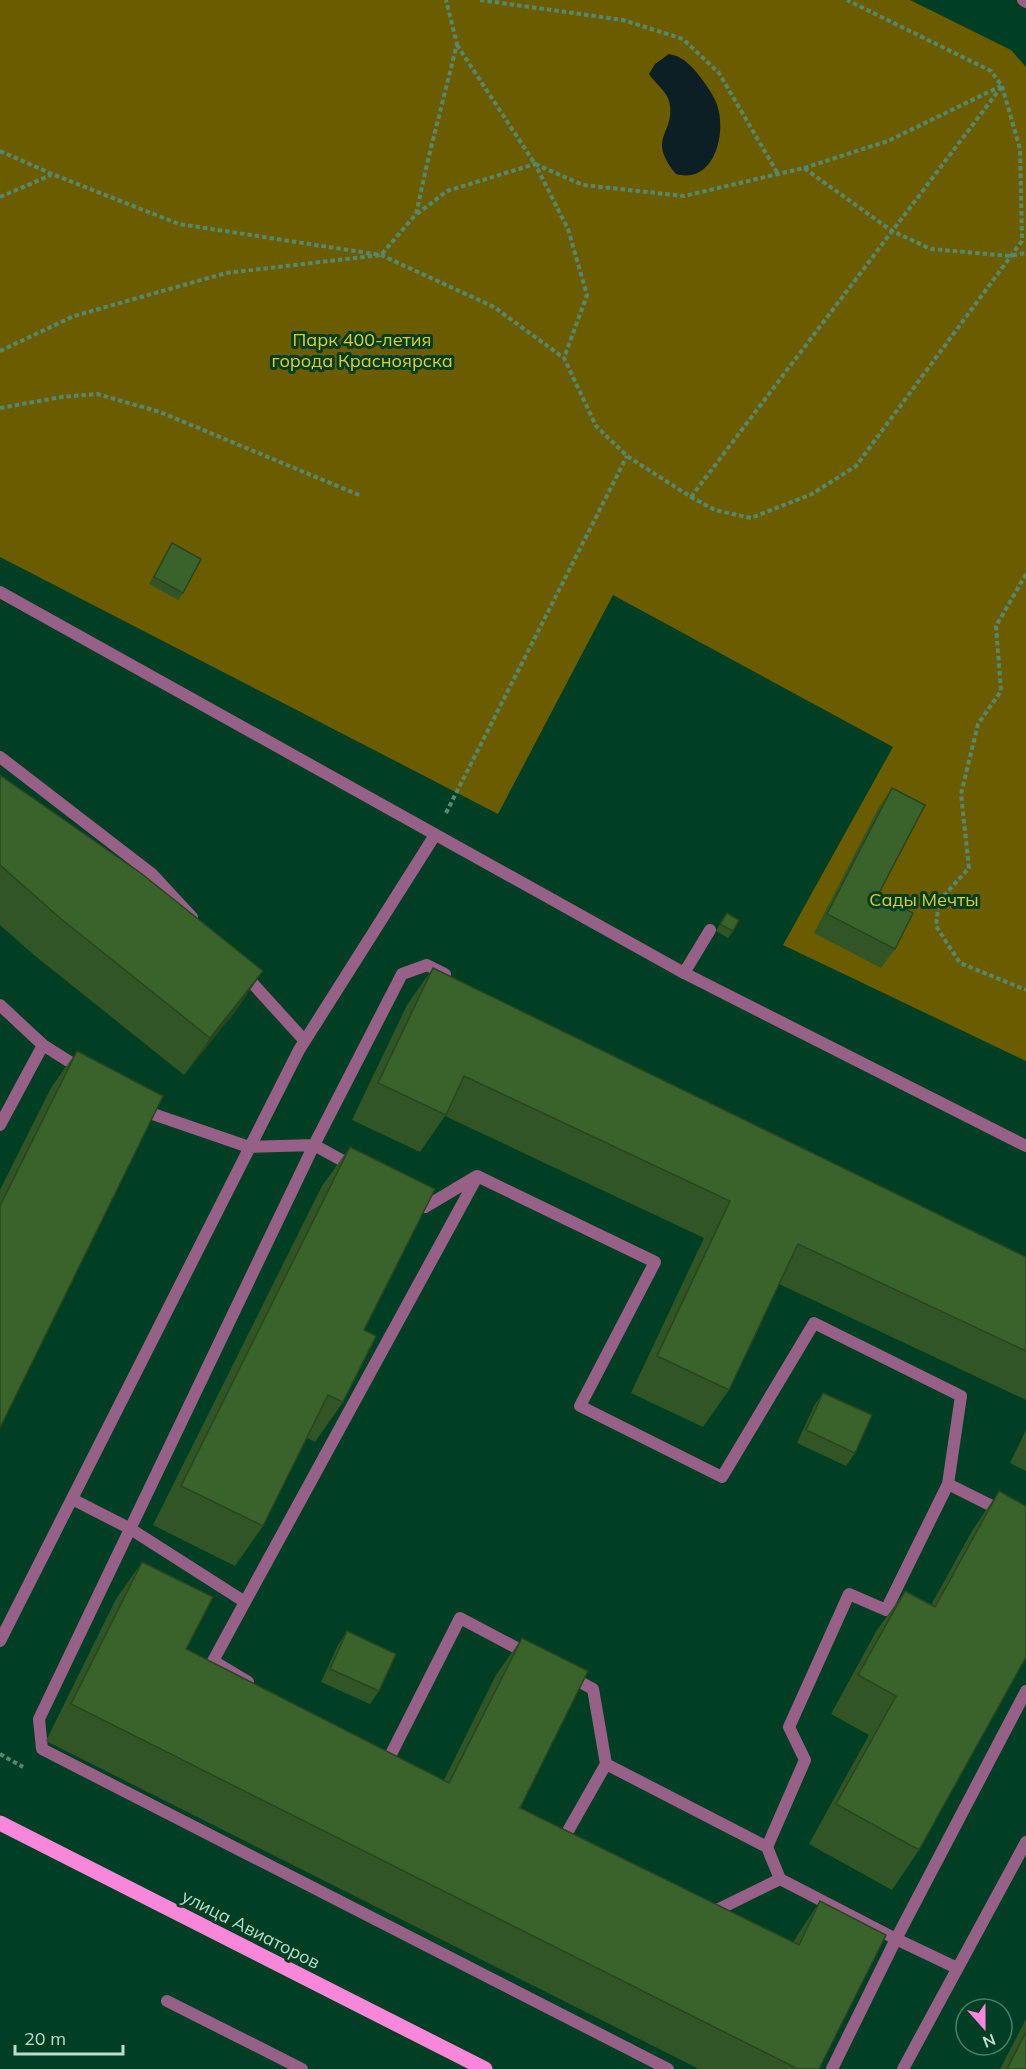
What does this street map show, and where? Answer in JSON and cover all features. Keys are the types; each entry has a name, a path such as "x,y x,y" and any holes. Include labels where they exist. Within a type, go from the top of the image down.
{"main road":[{"name":"улица Авиаторов","path":"0,1823 484,2069"}],"lane":[{"path":"0,592 684,973 1026,1146"},
{"path":"0,757 152,874 200,926"},
{"path":"0,1641 304,1040 435,835"},
{"path":"684,973 711,930"},
{"path":"232,961 304,1040"},
{"path":"458,981 427,965 402,974 314,1145 39,1719 42,1749 668,2069"},
{"path":"0,1005 43,1045 91,1075"},
{"path":"0,1125 43,1045"},
{"path":"128,1100 147,1112 249,1147 314,1145 364,1173"},
{"path":"404,1196 424,1207 477,1176"},
{"path":"477,1176 655,1262 580,1407 722,1476 814,1323 962,1396 948,1484 886,1610 849,1594 789,1727 806,1760 767,1847"},
{"path":"254,1686 213,1661 477,1176"},
{"path":"948,1484 1026,1523"},
{"path":"72,1499 129,1528 244,1602"},
{"path":"375,1760 385,1767 460,1618 593,1689 606,1764 559,1846 570,1851"},
{"path":"832,2069 896,1939 1026,1691"},
{"path":"606,1764 767,1847 780,1879 957,1968"},
{"path":"903,2069 1026,1842"},
{"path":"695,1911 705,1916 780,1879"},
{"path":"167,2001 302,2069"}],"path":[{"path":"446,0 457,44 535,164 568,229 587,295 564,358"},
{"path":"480,0 623,20 683,39 719,73 778,174"},
{"path":"0,151 178,224 381,255 494,308 564,358 596,426 627,456 715,510 751,518 812,494 856,466 1022,241 1020,148 1002,86 991,71 847,0"},
{"path":"416,214 426,164 457,44"},
{"path":"0,351 74,316 226,273 381,255 416,214 447,191 535,164 583,185 684,196 804,168 888,141 1002,86"},
{"path":"691,497 1002,86"},
{"path":"1020,148 1026,152"},
{"path":"804,168 892,231 931,249 1011,256 1026,253"},
{"path":"0,197 52,174"},
{"path":"0,408 62,397 97,394 160,412 359,495"},
{"path":"435,835 627,456"},
{"path":"1026,574 996,626 1001,691 978,724 961,794 969,868 939,901 936,926 960,963 1026,990"}],"green space":[{"name":"Парк 400-летия города Красноярска","path":"0,0 910,0 1011,50 1026,67 1026,1061 783,945 893,747 613,595 498,814 0,557"}],"water":[{"path":"669,54 686,62 696,72 714,97 719,114 719,140 715,153 709,164 689,175 676,174 663,151 662,143 669,121 669,101 649,74 655,64"}],"building":[{"path":"172,543 201,559 183,593 154,577"},
{"path":"0,775 142,874 263,971 210,1038 60,918 0,865"},
{"path":"892,788 925,805 878,895 913,913 895,949 827,914"},
{"path":"727,913 739,920 733,931 720,924"},
{"path":"433,968 1026,1257 1026,1351 798,1244 729,1390 657,1356 730,1201 464,1076 446,1115 378,1083"},
{"path":"77,1051 163,1096 0,1428 0,1206"},
{"path":"350,1147 435,1189 364,1330 376,1336 343,1402 328,1395 263,1526 181,1486"},
{"path":"823,1393 872,1415 855,1453 806,1430"},
{"path":"999,1491 1026,1506 1026,1657 919,1850 836,1804 896,1696 858,1675 905,1591 935,1607"},
{"path":"142,1562 213,1597 186,1649 449,1783 522,1638 588,1671 520,1808 799,1945 820,1901 886,1935 819,2069 798,2069 71,1704"},
{"path":"347,1631 396,1654 379,1691 330,1669"},
{"path":"1026,2032 1026,2069 1007,2069"}],"park label":[{"name":"Сады Мечты","path":"924,899"}]}
